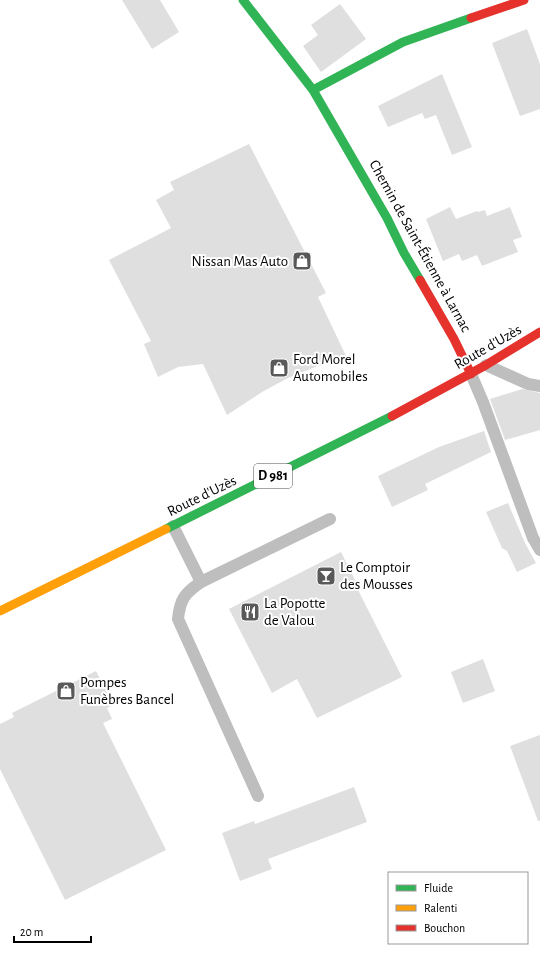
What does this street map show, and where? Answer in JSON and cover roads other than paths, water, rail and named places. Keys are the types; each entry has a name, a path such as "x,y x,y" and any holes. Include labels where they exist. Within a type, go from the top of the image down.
{"street":[{"name":"Chemin de Saint-Étienne à Larnac","path":"243,0 313,90 387,218 404,253 454,339 471,374"},
{"path":"313,90 403,42 524,0"},
{"name":"Route d'Uzès","path":"0,611 411,407 471,374 540,332"}],"lane":[{"path":"486,365 528,384 540,386"},
{"name":"Chemin de Saint-Étienne à Larnac","path":"471,374 486,409 533,538 540,550"},
{"path":"258,796 178,619 179,606 188,591 201,582 330,519"},
{"path":"173,526 201,582"}],"place":[{"name":"Nissan Mas Auto","path":"302,261"},
{"name":"Ford Morel Automobiles","path":"279,368"},
{"name":"Le Comptoir des Mousses","path":"326,576"},
{"name":"La Popotte de Valou","path":"250,612"},
{"name":"Pompes Funèbres Bancel","path":"66,691"}]}
